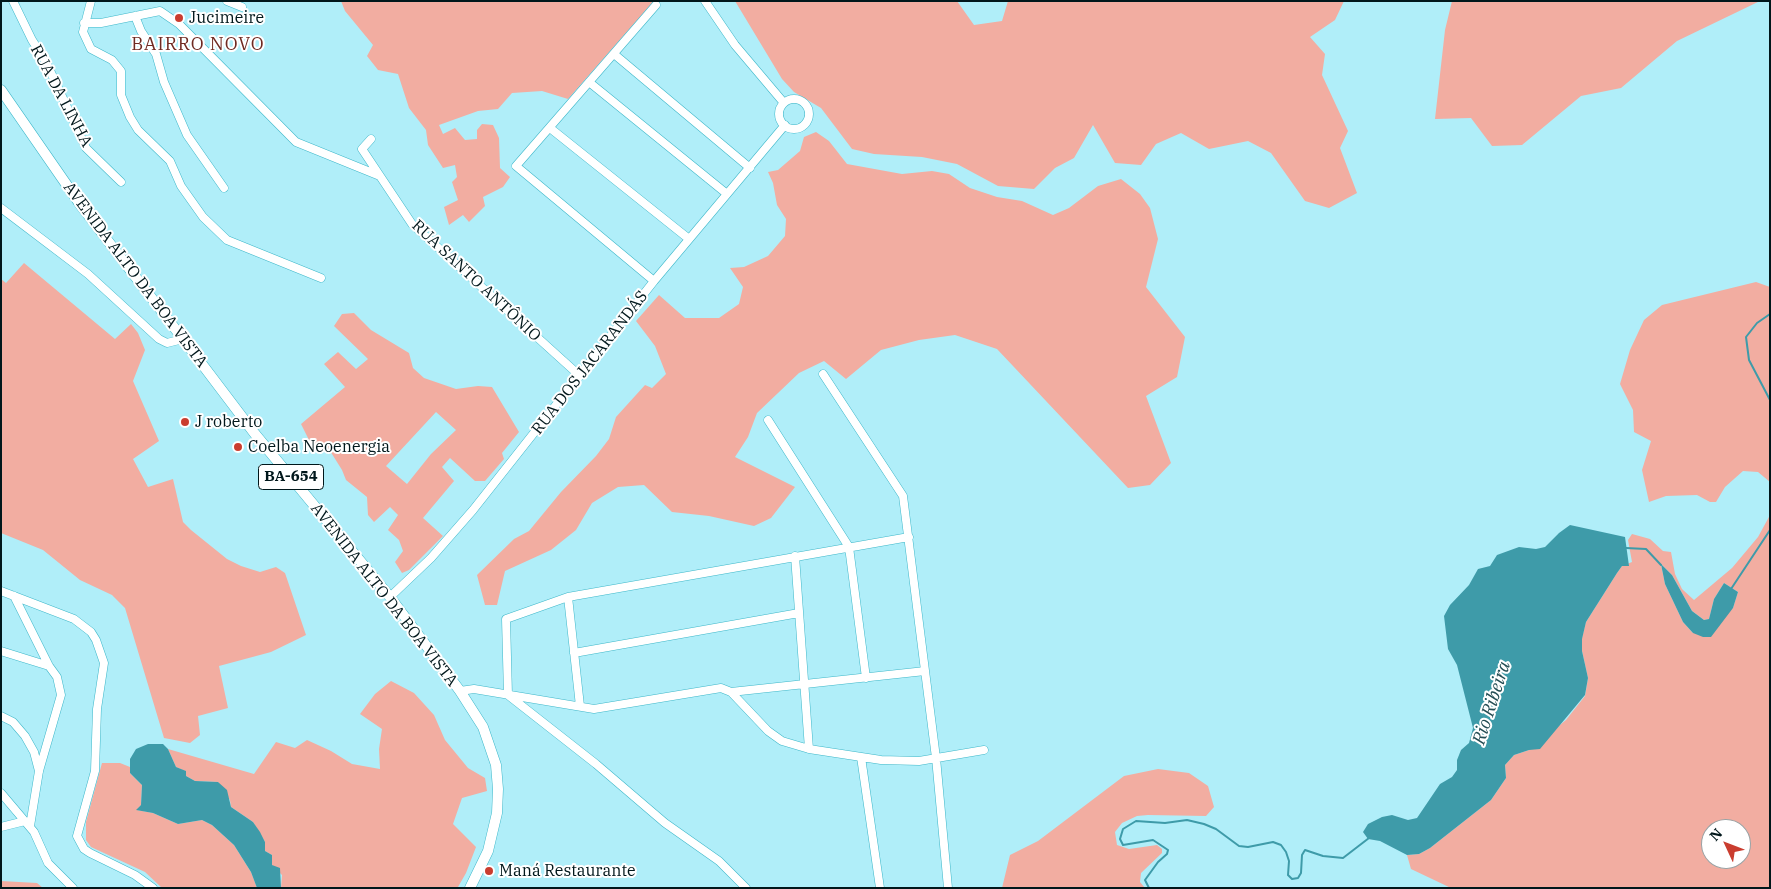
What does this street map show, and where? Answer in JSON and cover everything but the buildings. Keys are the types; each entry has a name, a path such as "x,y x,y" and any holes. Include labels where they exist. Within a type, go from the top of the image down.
{"main road":[{"name":"AVENIDA ALTO DA BOA VISTA","path":"1,90 82,207 255,434 390,597 460,691 483,727 496,764 498,789 494,830 481,869 470,888"}],"street":[{"name":"RUA DA LINHA","path":"13,1 32,40 46,62 86,148 120,182"},
{"path":"91,1 83,32 92,50 112,60 121,71 121,95 138,130 170,161 182,186 203,217 227,240 321,278"},
{"path":"227,1 242,7"},
{"path":"704,1 735,44 784,103"},
{"path":"654,281 516,166 656,5"},
{"path":"84,23 101,22 160,11 179,24 296,142 380,176"},
{"path":"135,16 141,31 156,54 164,82 187,135 224,188"},
{"path":"614,54 750,168"},
{"path":"589,82 727,194"},
{"path":"790,100 800,100 808,107 808,120 801,127 794,128 785,125 780,114 784,103 790,100"},
{"name":"RUA DOS JACARANDÁS","path":"390,597 431,558 473,510 654,281 785,125"},
{"path":"550,128 689,239"},
{"name":"RUA SANTO ANTÔNIO","path":"371,139 362,149 412,224 580,376"},
{"path":"1,208 88,274 159,339 166,343 183,339"},
{"path":"823,374 904,496 936,758 948,888"},
{"path":"768,420 849,547 866,678"},
{"path":"508,695 506,619 568,597 908,537"},
{"path":"795,556 809,749"},
{"path":"1,591 74,619 91,632 100,648 104,663 97,709 94,772 77,836 84,849 135,875 153,888"},
{"path":"14,596 49,666 57,677 60,695 27,824"},
{"path":"568,597 580,706"},
{"path":"574,653 799,613"},
{"path":"1,651 49,666"},
{"path":"731,692 925,671"},
{"path":"460,691 474,689 580,706 613,707 721,688 731,692 768,731 782,741 809,749 919,761 984,750"},
{"path":"508,695 596,764 665,823 719,861 746,888"},
{"path":"1,716 13,722 25,736 34,752 39,772"},
{"path":"861,756 880,888"},
{"path":"1,793 27,824 48,863 73,888"},
{"path":"1,827 27,824"}],"shaded area":[{"path":"341,1 653,2 568,99 542,91 512,93 498,109 478,111 439,125 443,134 455,128 465,140 477,139 477,130 482,124 493,125 499,138 500,168 510,177 503,187 483,197 485,206 469,222 463,215 449,225 444,207 458,200 452,182 457,177 455,165 443,168 428,145 426,130 409,108 398,74 378,70 367,56 373,45 345,11"},
{"path":"735,1 957,1 974,25 1002,21 1008,1 1344,1 1335,20 1310,37 1325,54 1322,75 1348,131 1340,148 1357,193 1329,208 1305,201 1271,153 1248,141 1209,149 1181,133 1156,144 1141,165 1115,163 1093,125 1074,158 1055,168 1034,189 998,186 957,164 922,157 874,154 852,149 821,108 794,92 782,79"},
{"path":"1452,1 1760,1 1677,41 1621,88 1581,96 1522,145 1492,146 1471,118 1435,119 1445,30"},
{"path":"816,132 829,141 847,164 902,174 932,171 949,174 970,188 997,197 1022,201 1053,215 1069,208 1098,186 1121,179 1140,194 1150,208 1158,239 1146,287 1185,337 1177,377 1146,396 1171,463 1150,485 1128,488 997,349 955,335 919,340 881,350 846,379 824,361 799,373 757,413 748,437 735,457 795,487 771,518 754,526 709,516 672,512 644,485 618,487 592,503 576,530 551,550 505,571 497,605 485,605 477,575 514,539 529,531 561,492 596,456 609,439 616,417 645,385 652,388 666,374 655,346 636,321 659,295 685,318 719,318 739,304 743,287 730,268 744,267 768,256 785,236 786,219 777,205 773,183 768,172 778,170 800,151 804,137"},
{"path":"24,263 115,339 131,324 138,333 145,350 133,381 159,441 133,459 148,487 173,479 183,522 191,530 227,559 241,566 260,572 276,567 285,573 306,635 271,652 219,666 228,708 198,716 200,735 190,743 164,738 125,608 112,595 80,580 43,550 1,533 1,279 6,283"},
{"path":"1756,282 1770,287 1770,482 1758,472 1743,471 1725,487 1716,502 1710,502 1697,495 1666,496 1649,502 1642,470 1651,441 1634,432 1633,410 1620,384 1630,350 1644,320 1662,305"},
{"path":"354,313 371,330 409,353 413,368 424,378 456,389 478,386 492,387 519,432 502,453 504,459 485,481 475,481 450,458 442,467 454,481 423,518 443,536 409,570 402,573 395,562 403,551 399,540 388,530 398,515 390,507 374,522 368,515 367,497 346,480 327,446 312,446 301,424 345,387 324,364 338,352 356,369 368,359 334,326 342,314","holes":["436,412 456,430 431,454 407,484 386,466"]},
{"path":"1770,515 1770,888 1451,888 1411,869 1407,855 1419,854 1430,848 1491,800 1506,778 1505,765 1514,755 1529,750 1566,720 1585,696 1588,678 1582,651 1582,638 1586,622 1622,566 1632,562 1628,540 1632,534 1650,539 1663,551 1671,552 1675,574 1682,589 1694,600 1732,568 1758,537","holes":["1661,564 1672,575 1692,611 1704,620 1709,619 1714,599 1724,583 1738,592 1733,608 1693,633 1683,622 1665,584"]},
{"path":"391,681 414,693 434,715 445,740 468,768 485,778 487,791 462,798 453,824 476,847 466,873 458,887 281,888 282,875 272,865 272,855 265,851 265,842 253,822 231,807 230,800 218,782 195,781 186,776 185,771 176,767 168,749 254,774 276,742 295,748 307,740 331,751 352,764 380,769 379,749 382,729 360,714 375,694"},
{"path":"102,763 120,763 130,767 130,773 142,785 141,805 137,810 153,813 178,824 202,820 212,825 234,845 251,872 257,888 162,888 145,872 91,847 86,840 86,822"},
{"path":"1158,769 1189,773 1208,786 1214,807 1206,816 1148,815 1137,816 1122,823 1115,832 1117,845 1129,849 1157,845 1162,849 1162,853 1141,873 1140,882 1145,888 1002,888 1010,855 1038,841 1124,776"},
{"path":"1,881 37,883 43,888 1,888"}],"water":[{"path":"1570,525 1625,537 1629,566 1622,566 1586,622 1582,639 1582,651 1588,678 1585,695 1540,749 1514,755 1505,765 1506,778 1491,800 1430,848 1419,854 1407,855 1380,841 1368,839 1363,832 1368,824 1382,817 1392,815 1408,820 1417,818 1440,784 1452,777 1457,770 1457,760 1461,750 1469,743 1473,728 1457,665 1448,649 1444,616 1450,605 1469,585 1478,569 1490,566 1497,555 1519,547 1536,549 1545,547"},
{"path":"1661,564 1672,575 1692,611 1704,620 1709,619 1714,599 1724,583 1738,592 1733,608 1711,637 1703,637 1693,633 1683,622 1665,584"},
{"path":"148,744 163,744 168,749 176,767 186,771 186,776 195,781 218,782 227,790 231,807 253,822 265,842 265,851 272,855 272,865 280,868 281,888 257,888 251,872 234,845 212,825 202,820 178,824 153,813 136,810 141,805 142,785 130,773 130,759 136,749"}],"waterway":[{"name":"Rio Ribeira","path":"1770,314 1757,323 1746,337 1749,360 1770,400"},
{"name":"Rio Ribeira","path":"1731,589 1770,530"},
{"name":"Rio Ribeira","path":"1626,548 1646,549 1661,565"},
{"name":"Rio Ribeira","path":"1149,888 1145,880 1158,862 1167,854 1168,850 1153,840 1123,845 1120,839 1123,829 1136,821 1165,823 1187,820 1204,824 1216,829 1239,846 1248,847 1273,842 1281,845 1286,852 1289,861 1288,875 1292,879 1298,878 1301,873 1302,855 1305,850 1323,856 1343,858 1369,838"}],"place":[{"name":"Jucimeire","path":"179,18"},
{"name":"J roberto","path":"185,422"},
{"name":"Coelba Neoenergia","path":"238,447"},
{"name":"Maná Restaurante","path":"489,871"}],"district":[{"name":"BAIRRO NOVO","path":"198,45"}]}
